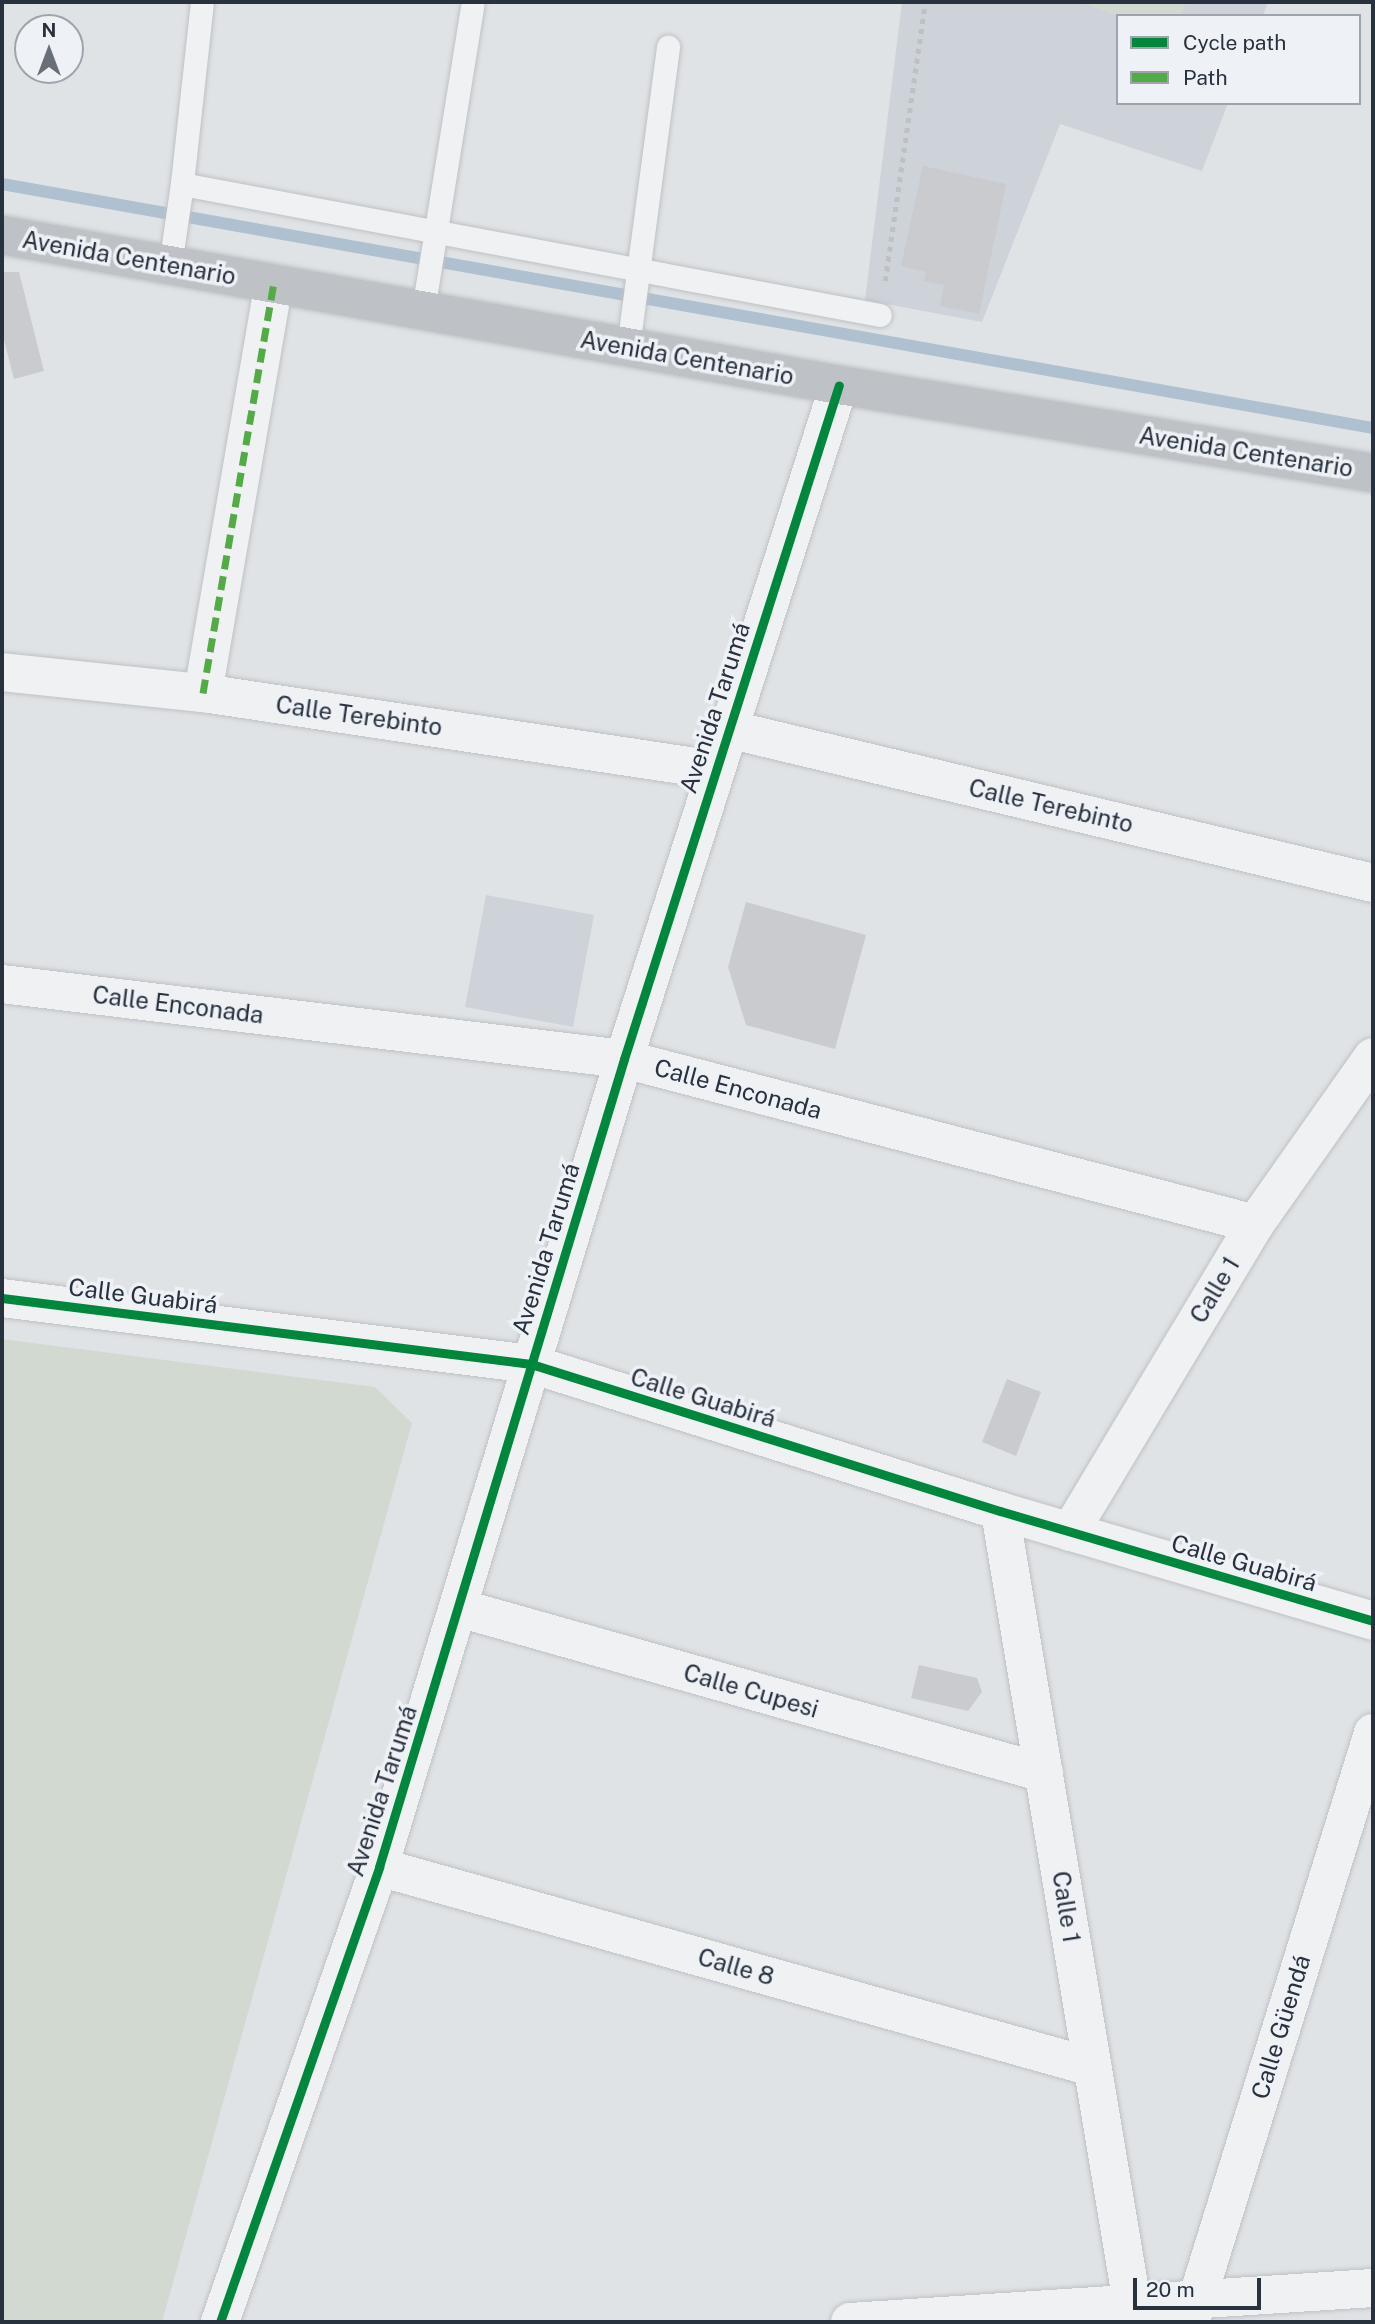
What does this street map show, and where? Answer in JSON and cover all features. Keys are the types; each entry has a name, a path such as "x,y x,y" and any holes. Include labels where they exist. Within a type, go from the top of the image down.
{"street":[{"name":"Avenida Centenario","path":"2,235 173,250 274,284 426,292 630,331 839,385 1373,473"},
{"path":"203,693 274,284"},
{"name":"Avenida Tarumá","path":"220,2322 379,1867 624,1059 839,385"},
{"name":"Calle Terebinto","path":"2,672 203,693 715,770"},
{"name":"Calle Terebinto","path":"728,729 1373,883"},
{"name":"Calle Enconada","path":"2,984 624,1059 1255,1224"},
{"name":"Calle 1","path":"1070,1532 1255,1224 1373,1057"},
{"name":"Calle Guabirá","path":"2,1298 531,1364 1000,1511 1373,1621"},
{"name":"Calle 1","path":"1000,1511 1132,2303"},
{"name":"Calle Cupesi","path":"459,1608 1044,1773"},
{"name":"Calle Güendá","path":"1193,2311 1373,1733"},
{"name":"Calle 8","path":"379,1867 1092,2067"},
{"path":"850,2322 1132,2303 1193,2311 1373,2288"}],"lane":[{"path":"173,250 202,2"},
{"path":"426,292 472,6"},
{"path":"630,331 668,47"},
{"path":"181,194 636,279 880,315"}],"path":[{"path":"884,289 925,2"}],"shaded area":[{"path":"902,2 1268,2 1264,14 1116,14 1116,105 1227,105 1202,171 1060,124 982,322 865,300"},
{"path":"1080,2 1186,2 1181,14 1116,15"},
{"path":"486,895 594,915 573,1027 465,1007"},
{"path":"2,1339 375,1387 412,1423 162,2322 2,2322"}],"building":[{"path":"923,166 1006,184 979,314 940,306 944,285 924,281 926,272 901,266"},
{"path":"2,272 19,272 44,371 14,379 2,332"},
{"path":"746,902 866,935 835,1049 746,1025 728,967"},
{"path":"1007,1379 1041,1392 1016,1456 982,1442"},
{"path":"919,1665 977,1678 982,1692 968,1711 911,1698"}],"waterway":[{"path":"2,184 1373,428"}],"marked path":[{"path":"203,693 274,284"}],"cycle path":[{"path":"220,2322 379,1867 624,1059 839,385"},
{"path":"2,1298 531,1364 1000,1511 1373,1621"}]}
